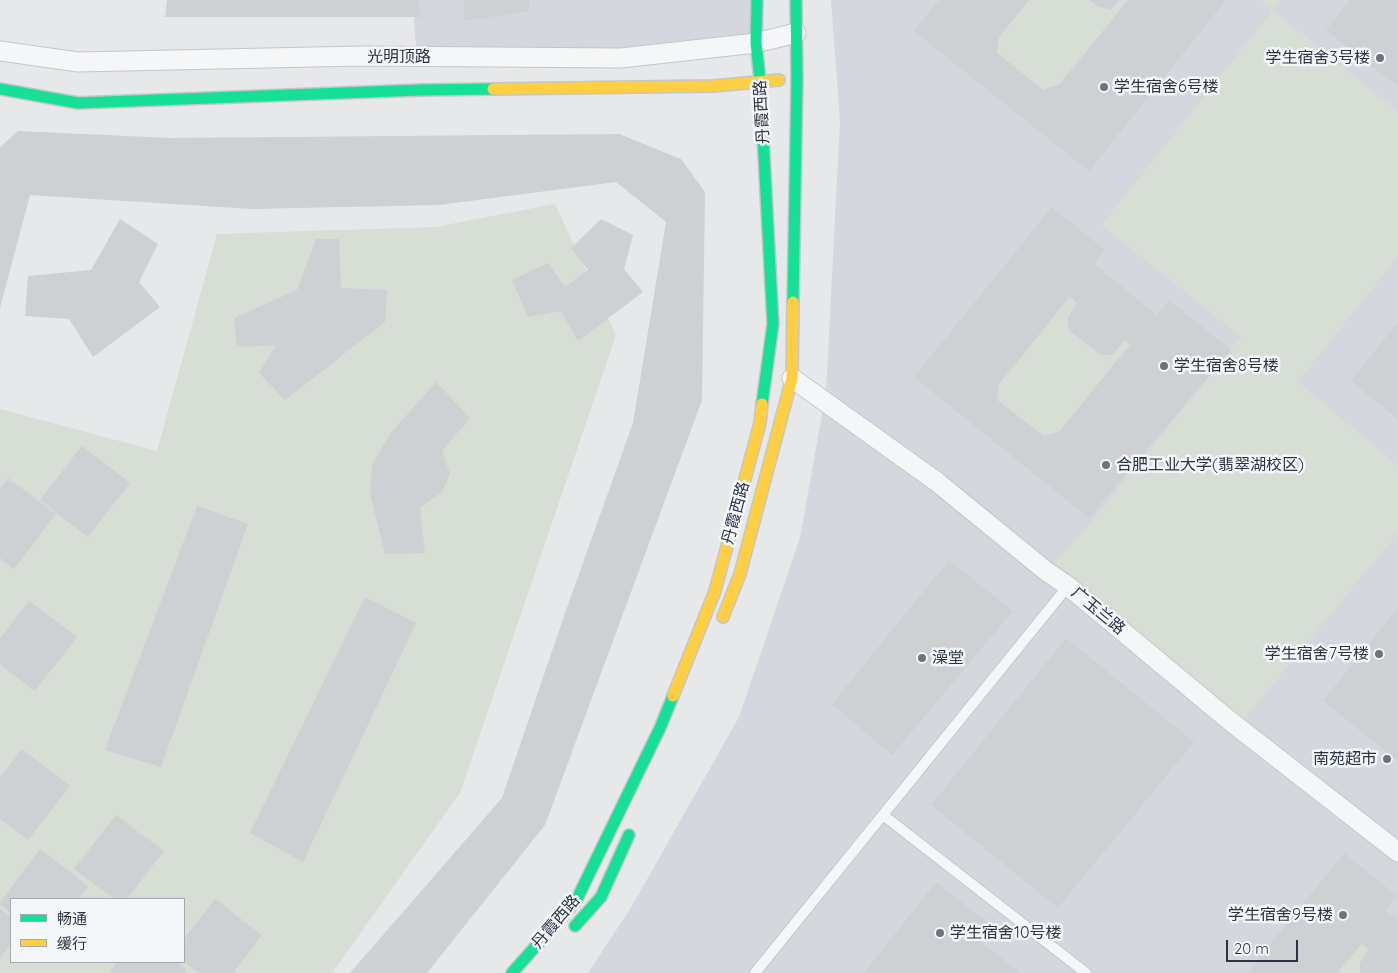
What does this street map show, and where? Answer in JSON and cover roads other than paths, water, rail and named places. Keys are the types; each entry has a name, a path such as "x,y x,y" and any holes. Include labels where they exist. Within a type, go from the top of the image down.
{"main road":[{"name":"丹霞西路","path":"512,973 576,902 660,728 717,582 760,423 773,324 760,80 756,43 757,0"},
{"name":"丹霞西路","path":"718,630 740,574 792,378 797,79 796,0"},
{"name":"光明顶路","path":"0,89 78,103 421,90 713,86 760,80 797,79"},
{"name":"丹霞西路","path":"565,938 601,897 633,827"}],"street":[{"name":"光明顶路","path":"0,51 78,62 361,56 621,58 756,43 796,33"},
{"name":"广玉兰路","path":"792,378 937,482 1046,571 1068,586 1230,721 1398,852"}],"lane":[{"path":"755,973 1068,586"},
{"path":"883,815 1086,973"}],"place":[{"name":"学生宿舍3号楼","path":"1380,58"},
{"name":"学生宿舍6号楼","path":"1104,87"},
{"name":"学生宿舍8号楼","path":"1164,366"},
{"name":"合肥工业大学(翡翠湖校区)","path":"1106,465"},
{"name":"学生宿舍7号楼","path":"1379,654"},
{"name":"澡堂","path":"922,658"},
{"name":"南苑超市","path":"1387,759"},
{"name":"学生宿舍9号楼","path":"1343,915"},
{"name":"学生宿舍10号楼","path":"940,933"}]}
